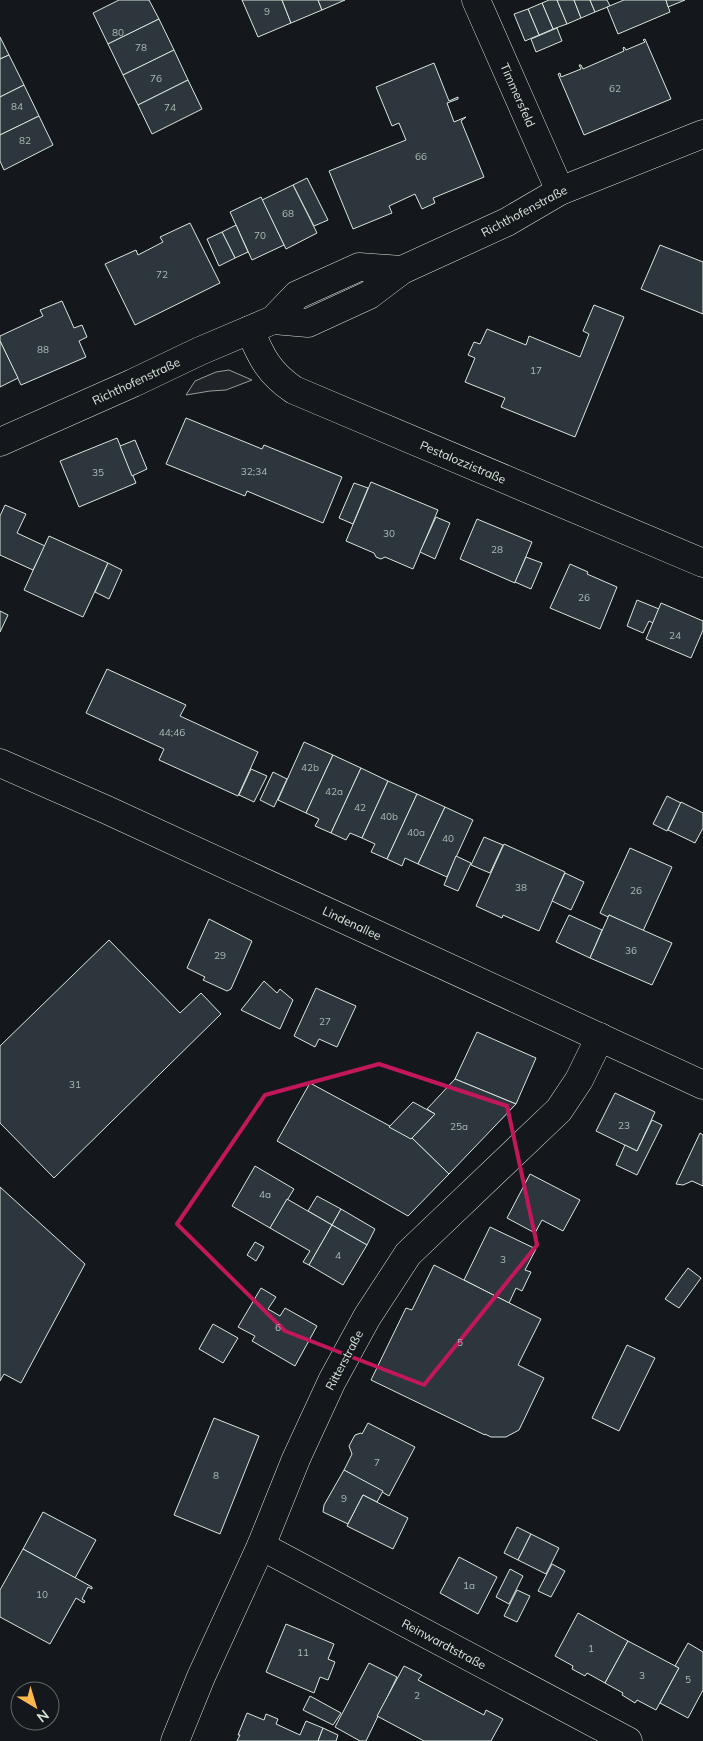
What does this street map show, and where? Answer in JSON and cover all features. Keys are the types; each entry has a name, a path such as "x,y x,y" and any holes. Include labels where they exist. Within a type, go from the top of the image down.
{"street":[{"name":"Timmersfeld","path":"476,0 560,191"},
{"name":"Richthofenstraße","path":"0,442 133,383 200,350 262,325 298,295 359,267 402,270 507,222 560,191 703,134"},
{"name":"Pestalozzistraße","path":"262,325 261,356 274,374 294,390 703,563"},
{"name":"Lindenallee","path":"0,763 107,810 703,1085"},
{"name":"Ritterstraße","path":"175,1741 201,1677 261,1546 296,1459 332,1381 366,1317 408,1254 559,1110 579,1080 600,1037"},
{"name":"Reinwardtstraße","path":"261,1546 628,1741"}],"highlighted area":[{"path":"379,1064 507,1106 537,1245 424,1385 285,1331 177,1224 265,1095"}],"shaded area":[{"path":"229,370 252,380 226,390 186,395 195,381 216,372"}],"building":[{"path":"119,0 149,0 159,19 108,44 93,13"},
{"path":"242,0 282,0 291,23 258,37"},
{"path":"282,0 318,0 322,10 291,23"},
{"path":"318,0 345,0 322,10"},
{"path":"549,0 557,0 567,24 553,29 542,3"},
{"path":"557,0 574,0 581,18 567,24"},
{"path":"574,0 590,0 595,12 581,18"},
{"path":"590,0 607,0 610,6 595,12"},
{"path":"624,0 666,0 670,12 618,34 607,7"},
{"path":"666,0 685,0 668,7"},
{"path":"542,3 553,29 539,35 528,9"},
{"path":"528,9 539,35 525,41 514,14"},
{"path":"159,19 174,50 123,75 108,44"},
{"path":"557,28 562,41 536,52 531,39"},
{"path":"0,37 9,55 0,59"},
{"path":"645,39 671,99 584,135 558,74 560,73 561,77 581,69 579,65 583,69 624,51 624,47 626,50 645,42 643,40"},
{"path":"174,50 188,80 138,105 123,75"},
{"path":"9,55 24,85 0,97 0,59"},
{"path":"434,63 449,101 458,97 458,99 447,103 454,122 466,117 461,121 484,177 433,198 435,203 422,209 415,194 389,206 392,213 353,229 329,171 406,140 399,123 392,126 376,87"},
{"path":"188,80 202,109 152,134 138,105"},
{"path":"24,85 39,116 0,135 0,97"},
{"path":"39,116 53,145 4,170 0,161 0,135"},
{"path":"307,178 328,220 314,226 293,185"},
{"path":"293,185 317,233 286,249 262,200"},
{"path":"261,197 284,245 252,260 230,212"},
{"path":"190,223 220,283 135,325 105,264 136,250 138,255 163,242 160,237"},
{"path":"236,225 248,252 235,258 222,232"},
{"path":"222,232 235,258 219,266 207,239"},
{"path":"660,245 703,262 703,314 641,289"},
{"path":"62,301 74,328 82,325 87,337 79,341 86,357 21,385 0,341 0,336 43,316 40,310"},
{"path":"594,305 624,317 575,437 501,407 505,398 465,382 475,358 468,355 474,342 480,344 487,329 526,345 529,336 580,357 589,334 583,331"},
{"path":"0,341 18,378 0,387"},
{"path":"186,418 262,449 264,445 342,477 323,523 247,491 245,496 166,464"},
{"path":"117,438 136,483 79,507 60,461"},
{"path":"135,440 147,469 132,476 120,446"},
{"path":"371,482 438,510 413,569 385,557 381,559 376,557 374,553 346,541"},
{"path":"354,483 368,488 353,524 339,518"},
{"path":"5,505 26,514 17,533 45,546 33,570 0,555 0,516"},
{"path":"436,517 450,523 435,559 420,552"},
{"path":"477,519 532,542 515,583 460,559"},
{"path":"49,536 108,563 83,617 24,590"},
{"path":"526,557 542,563 531,589 515,582"},
{"path":"108,563 122,570 109,599 95,592"},
{"path":"570,564 588,572 587,574 617,587 600,629 550,608"},
{"path":"637,600 659,609 653,623 649,621 643,633 627,626"},
{"path":"661,603 703,621 703,630 691,658 646,639"},
{"path":"0,611 8,615 0,632"},
{"path":"107,669 186,705 180,716 258,752 238,796 159,760 164,749 86,713"},
{"path":"304,742 333,755 306,813 278,800"},
{"path":"333,755 361,768 331,833 315,826 319,819 306,813"},
{"path":"361,768 388,781 362,838 350,833 346,840 331,833"},
{"path":"251,769 267,776 254,802 239,795"},
{"path":"273,772 287,779 274,807 260,800"},
{"path":"388,781 417,794 387,859 371,852 375,844 362,838"},
{"path":"417,794 445,807 418,864 405,858 402,866 387,859"},
{"path":"667,796 681,803 667,831 653,824"},
{"path":"681,802 703,813 703,828 695,843 668,830"},
{"path":"445,807 473,820 447,877 418,864"},
{"path":"484,837 503,845 490,873 471,865"},
{"path":"504,844 565,872 539,931 503,915 502,918 476,906"},
{"path":"630,848 672,867 643,931 609,915 608,917 600,913"},
{"path":"456,856 471,863 458,891 444,885"},
{"path":"565,873 584,882 571,910 552,901"},
{"path":"569,915 602,930 590,958 556,942"},
{"path":"609,915 672,943 652,985 590,958"},
{"path":"209,919 252,941 231,989 227,991 203,980 205,977 187,968"},
{"path":"109,940 180,1013 201,993 221,1014 54,1178 0,1123 0,1046"},
{"path":"264,981 277,993 280,989 293,1000 280,1029 241,1010"},
{"path":"316,988 356,1006 337,1047 319,1039 315,1047 294,1036"},
{"path":"477,1032 536,1058 516,1104 455,1079"},
{"path":"455,1079 516,1104 449,1174 412,1138 435,1114 427,1109"},
{"path":"310,1083 412,1138 449,1174 408,1216 277,1141"},
{"path":"615,1093 655,1112 637,1151 596,1131"},
{"path":"413,1102 435,1114 411,1139 389,1127"},
{"path":"652,1120 662,1125 637,1175 616,1165 625,1145 637,1151"},
{"path":"700,1133 703,1135 703,1186 692,1181 683,1185 676,1184"},
{"path":"255,1166 294,1189 270,1228 232,1206"},
{"path":"530,1174 580,1200 563,1231 542,1220 535,1233 507,1218"},
{"path":"0,1187 85,1264 21,1383 4,1374 0,1381"},
{"path":"317,1196 341,1209 332,1225 308,1211"},
{"path":"287,1199 332,1225 309,1265 303,1262 310,1251 270,1228"},
{"path":"341,1209 375,1229 367,1245 332,1225"},
{"path":"332,1225 367,1245 343,1285 309,1265"},
{"path":"490,1227 536,1249 525,1270 531,1272 522,1291 516,1288 509,1303 464,1280"},
{"path":"255,1242 264,1247 256,1261 247,1255"},
{"path":"434,1265 541,1319 518,1365 544,1378 519,1430 506,1437 485,1435 371,1380 406,1308 412,1310"},
{"path":"688,1268 701,1278 679,1308 665,1299"},
{"path":"261,1288 276,1297 268,1309 280,1316 285,1308 317,1326 295,1366 252,1341 255,1336 238,1327"},
{"path":"213,1324 238,1338 223,1363 199,1349"},
{"path":"627,1345 655,1358 619,1431 592,1418"},
{"path":"214,1418 259,1436 220,1534 174,1515"},
{"path":"368,1423 415,1447 389,1496 344,1470 352,1454 349,1446 355,1435 362,1434"},
{"path":"344,1470 383,1491 377,1502 363,1495 348,1524 323,1512 324,1505"},
{"path":"363,1495 408,1518 393,1549 347,1526"},
{"path":"43,1512 96,1540 75,1578 23,1549"},
{"path":"517,1527 531,1534 518,1560 504,1553"},
{"path":"531,1534 559,1548 546,1574 518,1560"},
{"path":"23,1549 92,1587 92,1589 88,1587 82,1599 85,1601 84,1603 76,1598 50,1644 0,1617 0,1590"},
{"path":"459,1557 497,1577 478,1614 440,1593"},
{"path":"552,1564 565,1571 551,1597 538,1591"},
{"path":"510,1569 523,1576 509,1604 496,1597"},
{"path":"517,1590 530,1596 517,1622 504,1616"},
{"path":"578,1613 628,1641 605,1683 587,1673 585,1676 572,1669 573,1666 555,1656"},
{"path":"286,1624 334,1644 328,1659 335,1662 328,1680 320,1677 314,1693 266,1672"},
{"path":"628,1641 679,1668 656,1710 637,1700 635,1703 622,1695 623,1693 605,1683"},
{"path":"688,1643 703,1652 703,1690 688,1718 660,1703 679,1668 675,1666"},
{"path":"369,1663 397,1677 366,1741 360,1741 335,1727"},
{"path":"404,1666 422,1675 418,1680 484,1715 486,1710 503,1719 491,1741 424,1741 377,1716"},
{"path":"310,1696 341,1713 333,1725 303,1710"},
{"path":"247,1713 264,1720 266,1714 278,1719 276,1724 300,1735 306,1721 323,1728 318,1741 237,1741"},
{"path":"323,1728 338,1735 336,1741 318,1741"}]}
